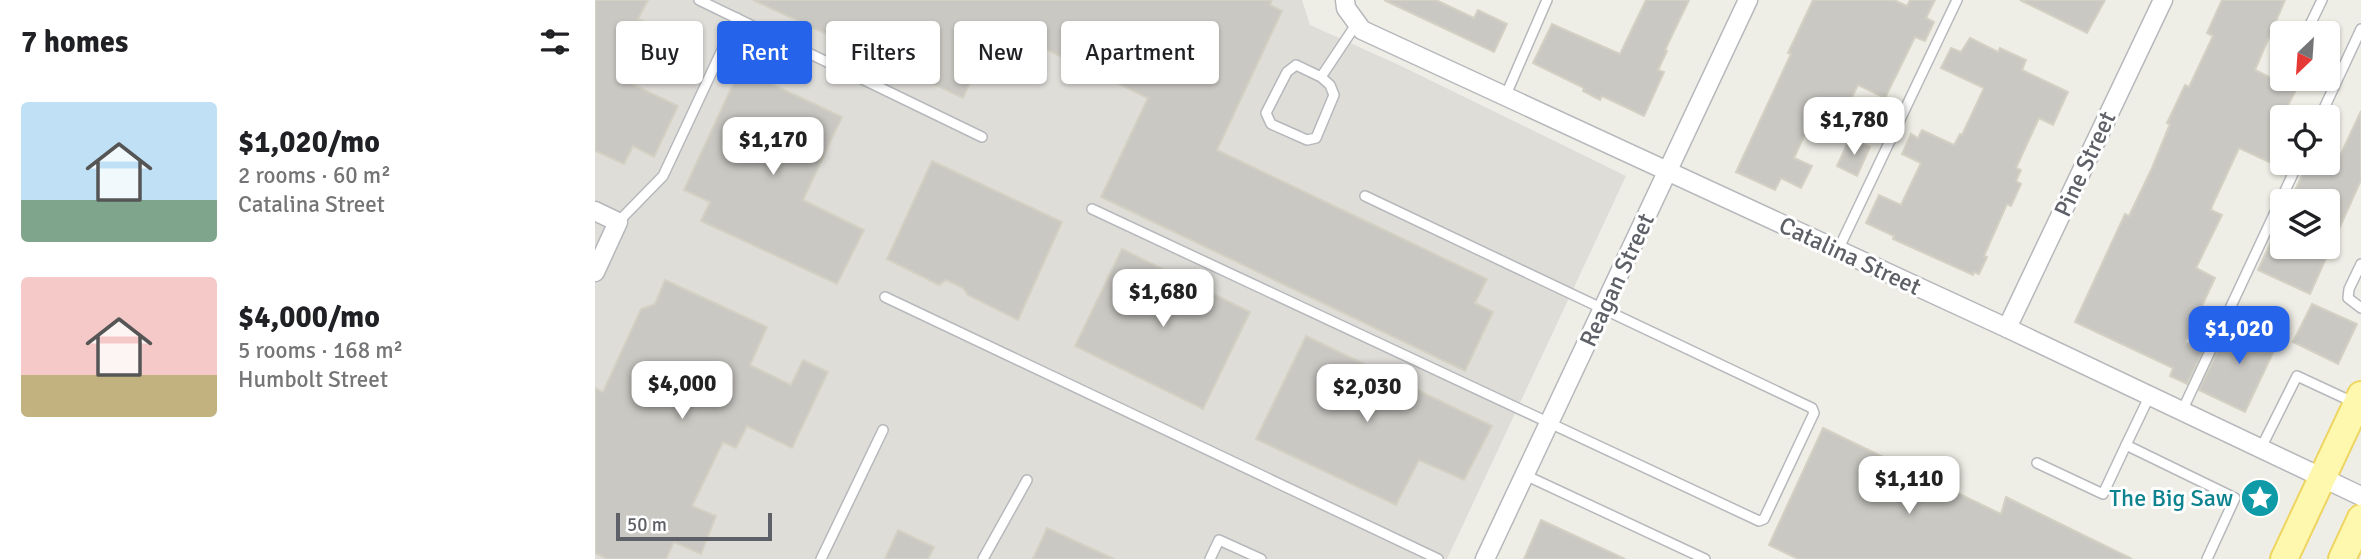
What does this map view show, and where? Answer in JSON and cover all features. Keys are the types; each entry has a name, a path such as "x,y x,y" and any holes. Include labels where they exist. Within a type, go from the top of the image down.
{"main road":[{"path":"2284,559 2359,399"},
{"path":"2342,559 2361,518"}],"street":[{"name":"Reagan Street","path":"1485,559 1748,0"},
{"name":"Pine Street","path":"2007,328 2163,0"},
{"name":"Catalina Street","path":"1349,11 1361,30 2007,328 2361,496"},
{"path":"595,211 618,222 595,272"}],"lane":[{"path":"699,0 982,137"},
{"path":"1505,97 1547,0"},
{"path":"1838,250 1957,0"},
{"path":"2312,21 2322,0"},
{"path":"1321,77 1349,11"},
{"path":"618,222 663,176 737,18"},
{"path":"2327,105 2356,52 2361,29"},
{"path":"1296,65 1321,77 1330,85 1335,95 1315,138 1307,140 1271,124 1266,113 1287,72 1296,65"},
{"path":"2182,411 2292,175"},
{"path":"1092,209 1759,521 1764,519 1814,413 1812,408 1366,196"},
{"path":"2361,264 2349,289 2348,298 2361,308"},
{"path":"885,298 1438,559"},
{"path":"2261,448 2297,376 2359,399"},
{"path":"2037,463 2102,494 2150,395"},
{"path":"821,559 883,430"},
{"path":"2126,445 2235,498 2207,559"},
{"path":"1525,475 1705,559"},
{"path":"983,559 1027,481"},
{"path":"1210,559 1219,540 1261,559"}],"shaded area":[{"path":"595,0 1302,0 1310,25 1399,65 1626,176 1447,559 595,559"}],"building":[{"path":"595,0 648,0 638,19 643,21 616,21 616,84 632,84 678,106 654,157 633,146 624,164 595,151"},
{"path":"753,0 1272,0 1270,5 1282,11 1217,150 1487,279 1475,303 1493,312 1465,371 1101,197 1148,98 1119,84 1219,84 1219,21 1061,21 1061,57 1047,50 1047,21 954,21 954,84 970,84 963,98 933,84 940,84 940,21 826,21 826,34 812,28 812,21 798,21"},
{"path":"1384,0 1436,0 1474,18 1478,10 1507,24 1494,52"},
{"path":"1646,0 1689,0 1665,50 1667,51 1658,70 1664,72 1644,116 1602,96 1600,100 1583,91 1584,88 1533,63 1552,24 1620,54"},
{"path":"1813,0 1894,0 1907,6 1910,0 1935,0 1926,18 1934,22 1925,41 1915,37 1885,98 1858,85 1838,125 1814,114 1794,158 1812,166 1801,188 1781,178 1775,190 1736,172"},
{"path":"2020,0 2105,0 2087,33"},
{"path":"2222,0 2285,0 2276,21 2270,21 2270,35 2255,70 2270,77 2270,91 2295,91 2288,105 2270,105 2270,162 2239,148 2212,206 2211,210 2222,215 2196,268 2215,278 2185,342 2203,351 2187,384 2170,376 2173,368 2075,322 2125,214 2129,216 2152,168 2170,124 2167,123 2185,85 2189,87 2213,36 2207,33"},
{"path":"1970,38 1998,52 2000,48 2026,60 2022,70 2068,92 2053,125 2039,118 2016,168 2021,170 2016,181 2021,184 2011,206 2007,204 1979,274 1974,272 1973,275 1893,239 1894,236 1866,223 1879,195 1901,205 1921,163 1902,154 1911,134 1918,138 1922,130 1954,145 1960,134 1962,135 1984,88 1941,68 1951,48 1961,52"},
{"path":"733,84 772,84 842,117 803,200 864,230 837,284 701,221 710,202 684,190"},
{"path":"2361,111 2361,180 2340,227 2340,189 2296,189 2302,175 2340,175 2340,156"},
{"path":"1850,138 1870,147 1857,176 1837,166"},
{"path":"932,161 1062,222 1018,320 968,295 963,288 946,280 939,285 887,259"},
{"path":"2270,244 2270,259 2326,259 2310,294 2258,270"},
{"path":"1122,249 1250,312 1203,409 1075,346"},
{"path":"665,280 767,327 750,365 791,385 803,360 828,372 792,448 747,426 736,448 723,442 692,506 716,516 701,554 674,542 666,559 607,559 595,553 595,388 603,392 641,309 655,304"},
{"path":"2312,304 2357,324 2338,364 2293,342"},
{"path":"2232,321 2278,342 2245,412 2199,390"},
{"path":"1306,336 1492,426 1464,480 1419,460 1396,505 1256,439"},
{"path":"1823,428 2001,514 2006,497 2132,559 1798,559 1769,545"},
{"path":"1541,520 1625,559 1524,559"},
{"path":"1047,528 1114,559 1033,559"},
{"path":"898,530 934,547 928,559 885,559"}],"place":[{"name":"The Big Saw","path":"2260,498"}]}
